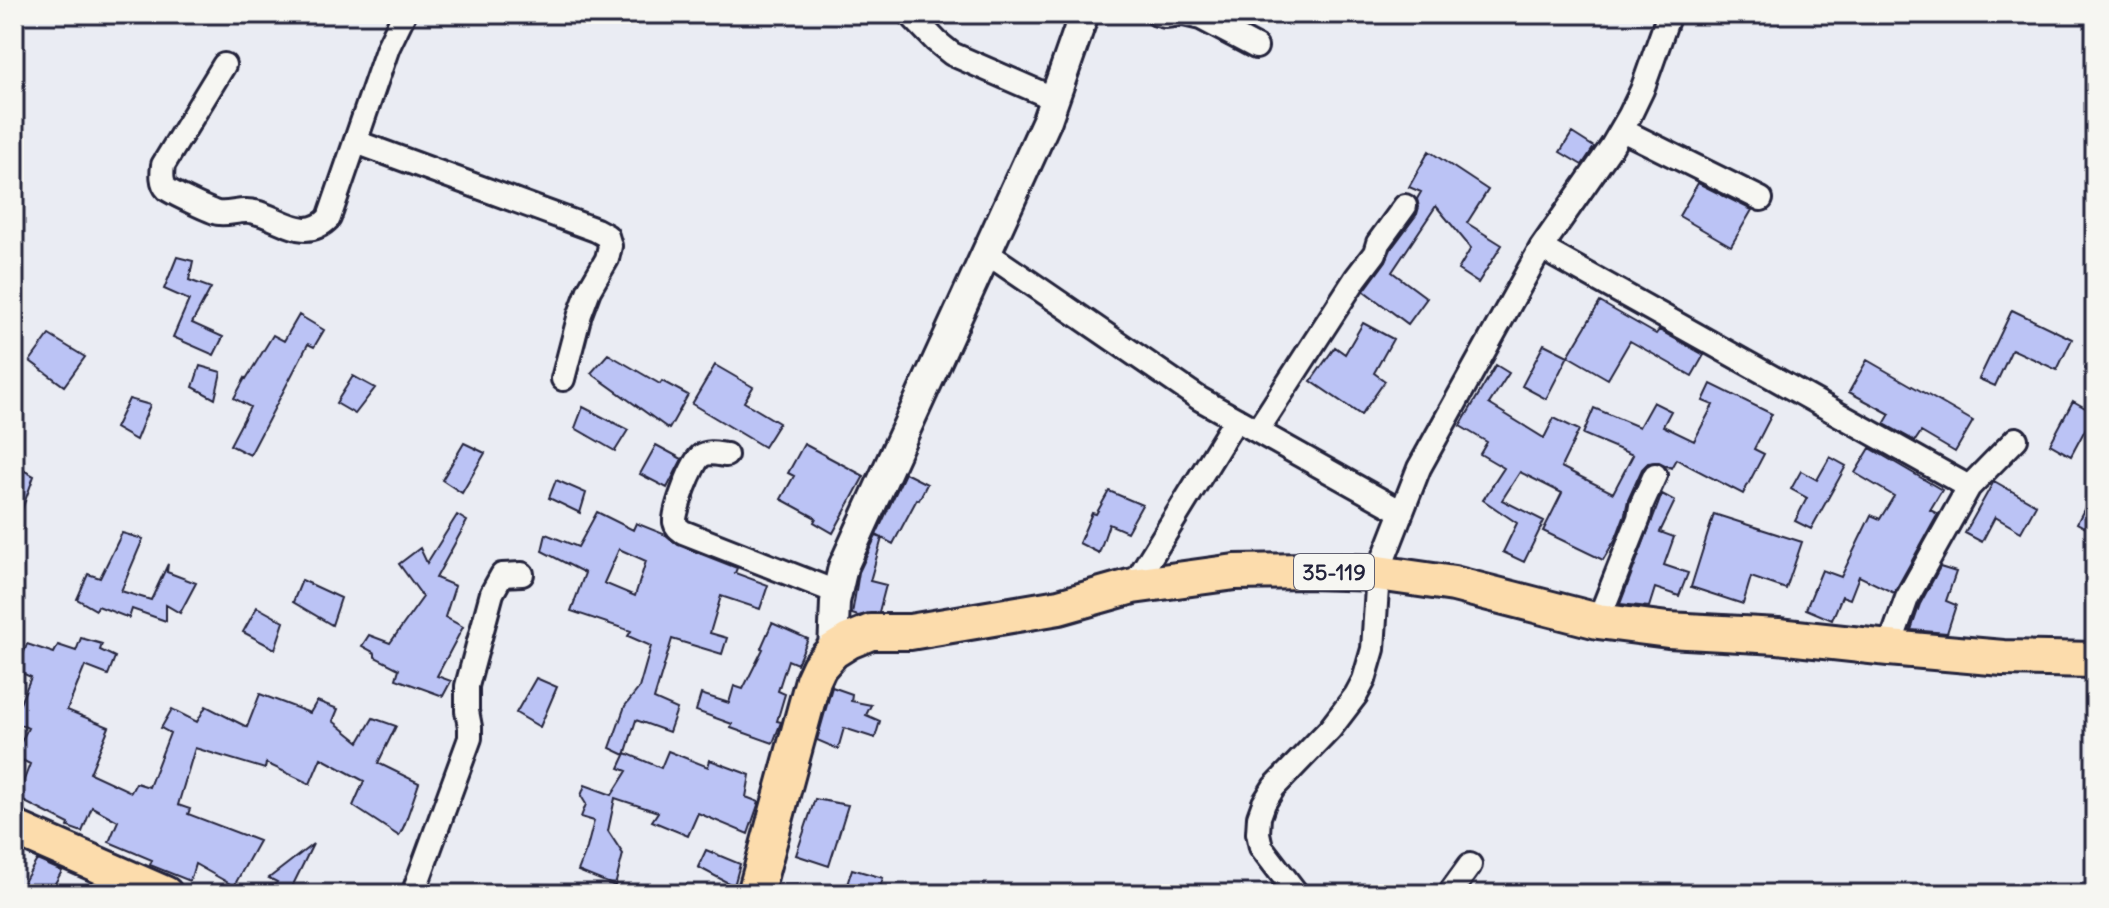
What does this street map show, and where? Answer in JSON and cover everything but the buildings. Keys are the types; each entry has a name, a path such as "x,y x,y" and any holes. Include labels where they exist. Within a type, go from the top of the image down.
{"main road":[{"name":"35-119","path":"833,651 871,632 910,632 1059,607 1133,586 1235,572 1306,571 1378,573 1454,584 1598,621 1668,630 1778,636 2003,658 2095,660"},
{"path":"755,894 813,680 819,667 833,651"},
{"path":"14,828 165,894"}],"street":[{"path":"224,65 163,165 162,179 167,188 216,213 254,211 299,229 321,226 329,218 388,47 404,14"},
{"path":"910,14 952,54 1055,99"},
{"path":"833,651 836,592 843,567 1047,120 1084,14"},
{"path":"1157,14 1201,18 1256,47"},
{"path":"1297,894 1261,847 1259,817 1264,803 1274,787 1330,729 1364,680 1373,649 1378,573 1419,468 1541,248 1622,130 1642,90 1669,14"},
{"path":"1622,130 1761,199"},
{"path":"356,142 607,236 610,246 607,259 589,290 580,314 563,379"},
{"path":"1257,431 1405,206"},
{"path":"1541,248 1969,487"},
{"path":"987,253 1200,399 1400,511"},
{"path":"1133,586 1236,419"},
{"path":"1889,648 1907,598 1969,487 2016,439"},
{"path":"726,455 702,455 694,464 680,501 675,522 678,528 836,592"},
{"path":"1598,621 1655,475"},
{"path":"413,894 470,738 467,686 492,593 502,575 522,574"},
{"path":"1449,894 1470,865"}]}
